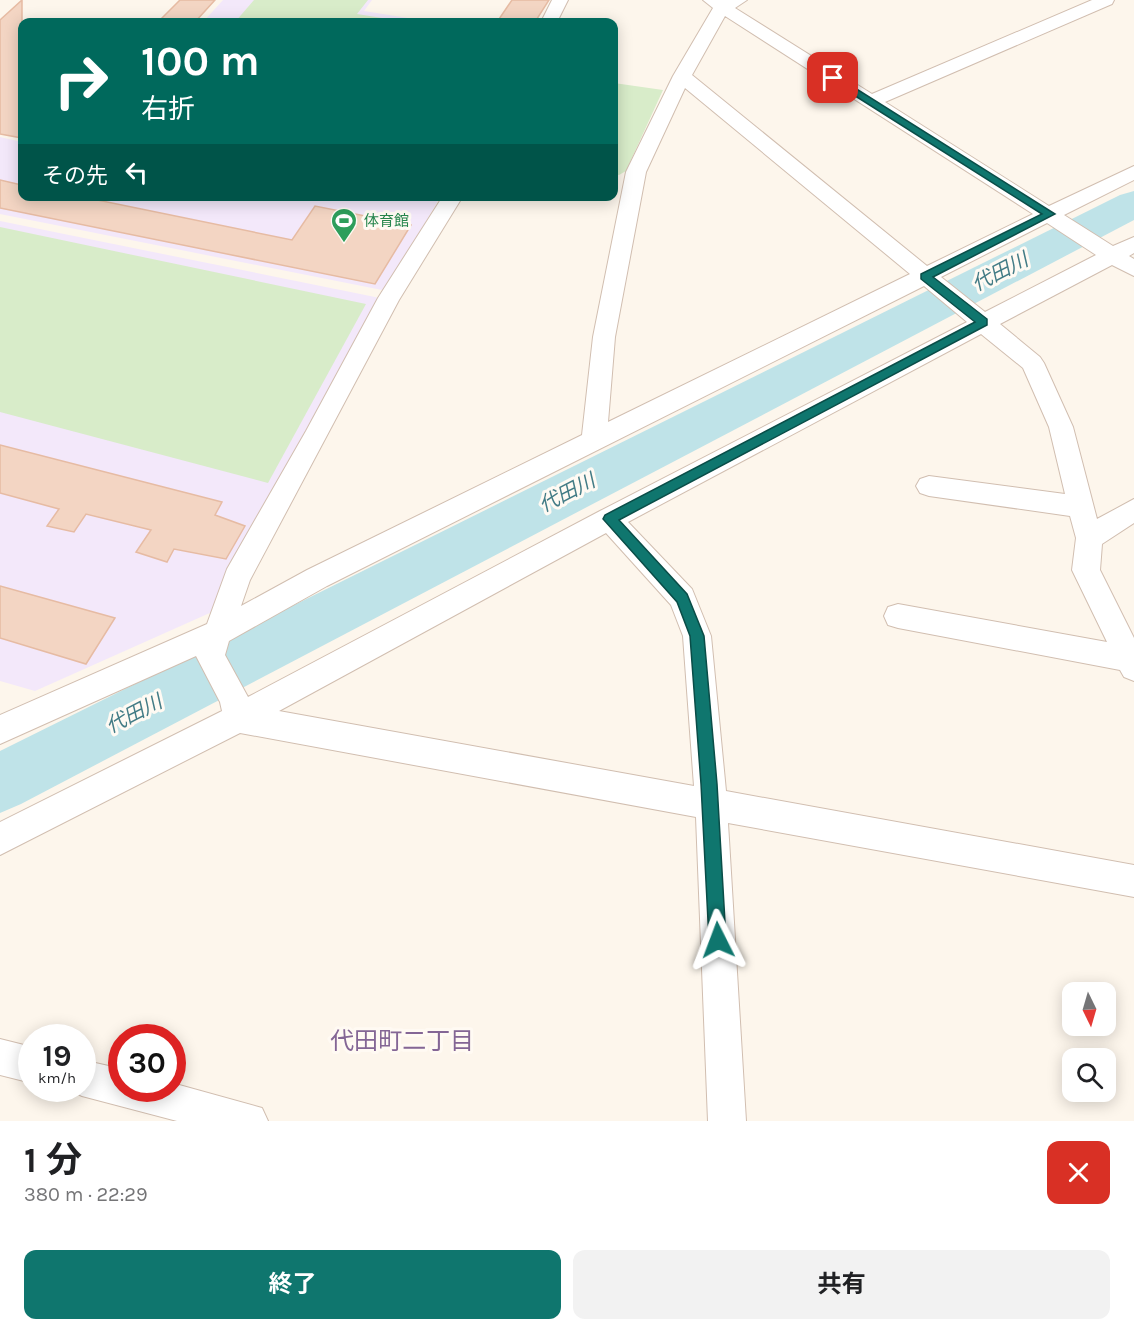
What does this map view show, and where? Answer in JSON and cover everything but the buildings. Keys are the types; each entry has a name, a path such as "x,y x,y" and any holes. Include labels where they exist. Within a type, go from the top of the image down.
{"street":[{"path":"551,18 560,0"},
{"path":"717,4 740,0"},
{"path":"870,102 1106,0"},
{"path":"594,441 604,337 624,181 636,172 717,4"},
{"path":"717,4 1134,269"},
{"path":"682,76 1032,363 1061,427 1089,538 1086,570 1132,663"},
{"path":"0,730 215,644 317,578 594,441 930,281 1054,217 1134,172"},
{"path":"236,709 215,644 237,578 315,438 389,297 450,201"},
{"path":"0,839 236,709 609,519 1105,250 1134,244"},
{"path":"929,486 1080,507"},
{"path":"1089,538 1134,510"},
{"path":"609,519 682,598 697,636 711,804 727,1121"},
{"path":"898,616 1132,663"},
{"path":"236,709 711,804 1134,881"},
{"path":"0,1057 18,1062"},
{"path":"174,1102 249,1121"}],"shaded area":[{"path":"223,0 372,0 364,11 408,18 207,18"},
{"path":"0,137 18,141 18,201 438,201 387,291 0,214"},
{"path":"0,221 380,298 212,612 35,691 0,681"}],"green space":[{"path":"254,0 368,0 357,14 382,18 238,18"},
{"path":"618,84 663,90 626,171 619,175"},
{"path":"0,227 366,304 268,483 0,412"}],"waterway":[{"name":"代田川","path":"0,783 1134,204"}],"place":[{"name":"体育館","path":"344,244"}],"district":[{"name":"代田町二丁目","path":"402,1041"}],"route":[{"path":"718,940 697,636 682,598 609,519 983,322 925,276 1050,214 833,78"}]}
